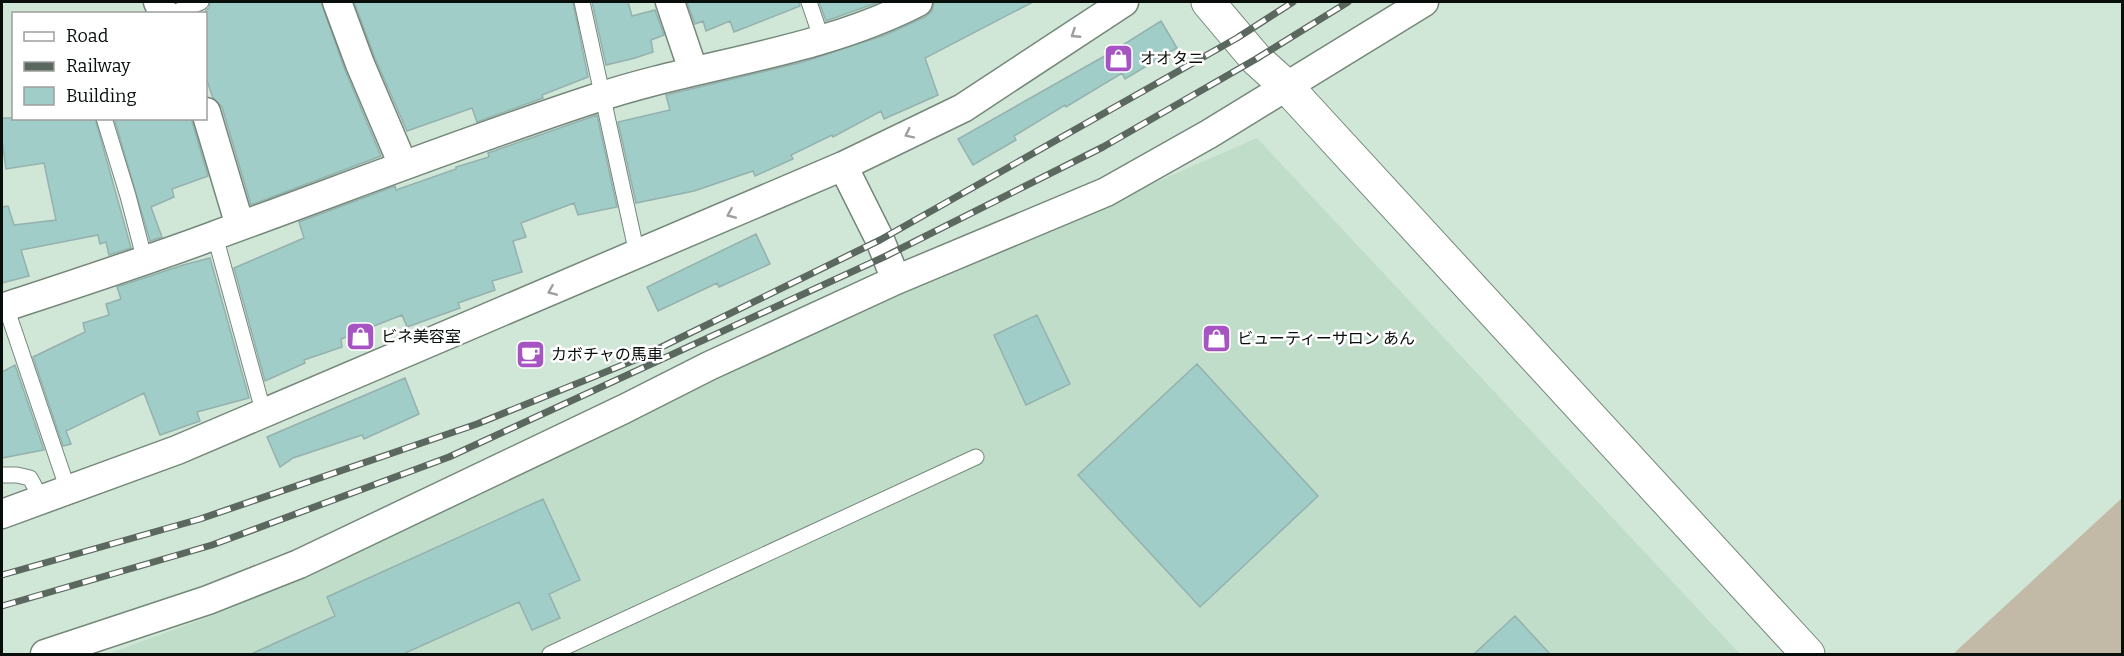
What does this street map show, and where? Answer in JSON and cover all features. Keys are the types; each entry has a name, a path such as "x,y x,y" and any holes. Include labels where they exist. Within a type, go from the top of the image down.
{"street":[{"path":"337,2 360,64 403,165"},
{"path":"670,2 693,70"},
{"path":"3,303 145,261 403,165 604,95 693,70 822,40 895,14 918,2"},
{"path":"2,514 177,450 264,414 843,166 963,108 1124,2"},
{"path":"1208,2 1256,59 1286,86 1808,654"},
{"path":"45,654 208,600 299,564 594,424 709,366 896,280 1106,192 1209,134 1424,2"},
{"path":"207,117 228,231"},
{"path":"843,166 880,240 896,280"}],"lane":[{"path":"176,12 201,2"},
{"path":"582,2 637,254"},
{"path":"809,2 822,40"},
{"path":"105,120 145,261"},
{"path":"228,231 264,414"},
{"path":"3,303 55,495"},
{"path":"559,653 976,457"},
{"path":"2,475 30,478 55,495"}],"shaded area":[{"path":"1257,138 1740,654 108,654 235,607 877,304"},
{"path":"2122,498 2122,654 1953,654"}],"building":[{"path":"210,2 321,2 345,70 381,156 251,205 222,107 213,98 207,81 206,10"},
{"path":"354,2 573,2 588,77 542,95 543,98 477,122 472,108 407,131 375,58"},
{"path":"592,2 628,2 632,16 655,10 664,35 651,40 653,52 606,65"},
{"path":"687,2 799,2 800,6 734,32 730,21 706,31 703,21 695,24"},
{"path":"819,2 879,2 826,21"},
{"path":"934,2 1033,2 925,58 938,95 884,119 881,111 833,137 832,135 791,155 793,159 755,176 753,171 694,191 636,203 618,122 670,110 666,95 803,62 885,35 925,17 932,11"},
{"path":"1161,21 1177,48 1125,79 1122,73 1066,107 1065,105 1014,136 1016,140 973,165 958,139 1110,53"},
{"path":"597,115 617,207 578,215 574,203 521,223 526,237 513,241 522,272 492,281 495,290 458,303 460,308 407,327 402,315 341,339 342,347 304,360 305,363 265,381 234,268 304,238 299,222 395,186 396,190 456,169 456,167 489,157 488,153"},
{"path":"2,118 96,120 131,248 109,255 106,242 100,244 98,235 21,250 29,276 2,283 2,207 8,206 14,225 56,220 44,163 6,169"},
{"path":"115,120 192,120 208,176 172,189 174,197 151,207 162,237 150,241"},
{"path":"756,234 770,264 719,287 717,283 658,311 647,287"},
{"path":"210,258 249,398 197,412 200,421 160,435 144,393 66,431 71,444 63,446 33,357 85,332 83,323 109,315 106,304 121,299 117,287"},
{"path":"1037,315 1070,384 1026,405 994,335"},
{"path":"1197,364 1318,496 1200,607 1078,475"},
{"path":"15,365 44,450 2,458 2,372"},
{"path":"405,378 419,414 364,439 362,435 293,458 280,467 267,437"},
{"path":"543,499 580,580 549,594 560,618 532,630 519,602 403,654 251,654 335,616 327,597"},
{"path":"1515,616 1550,654 1474,654"}],"railway":[{"path":"2,575 200,519 477,424 635,360 880,240 1237,38 1293,2"},
{"path":"2,606 212,545 449,457 886,256 1103,147 1256,59 1348,2"}],"place":[{"name":"オオタニ","path":"1119,58"},
{"name":"ビネ美容室","path":"360,336"},
{"name":"ビューティーサロン あん","path":"1216,338"},
{"name":"カボチャの馬車","path":"530,354"}]}
